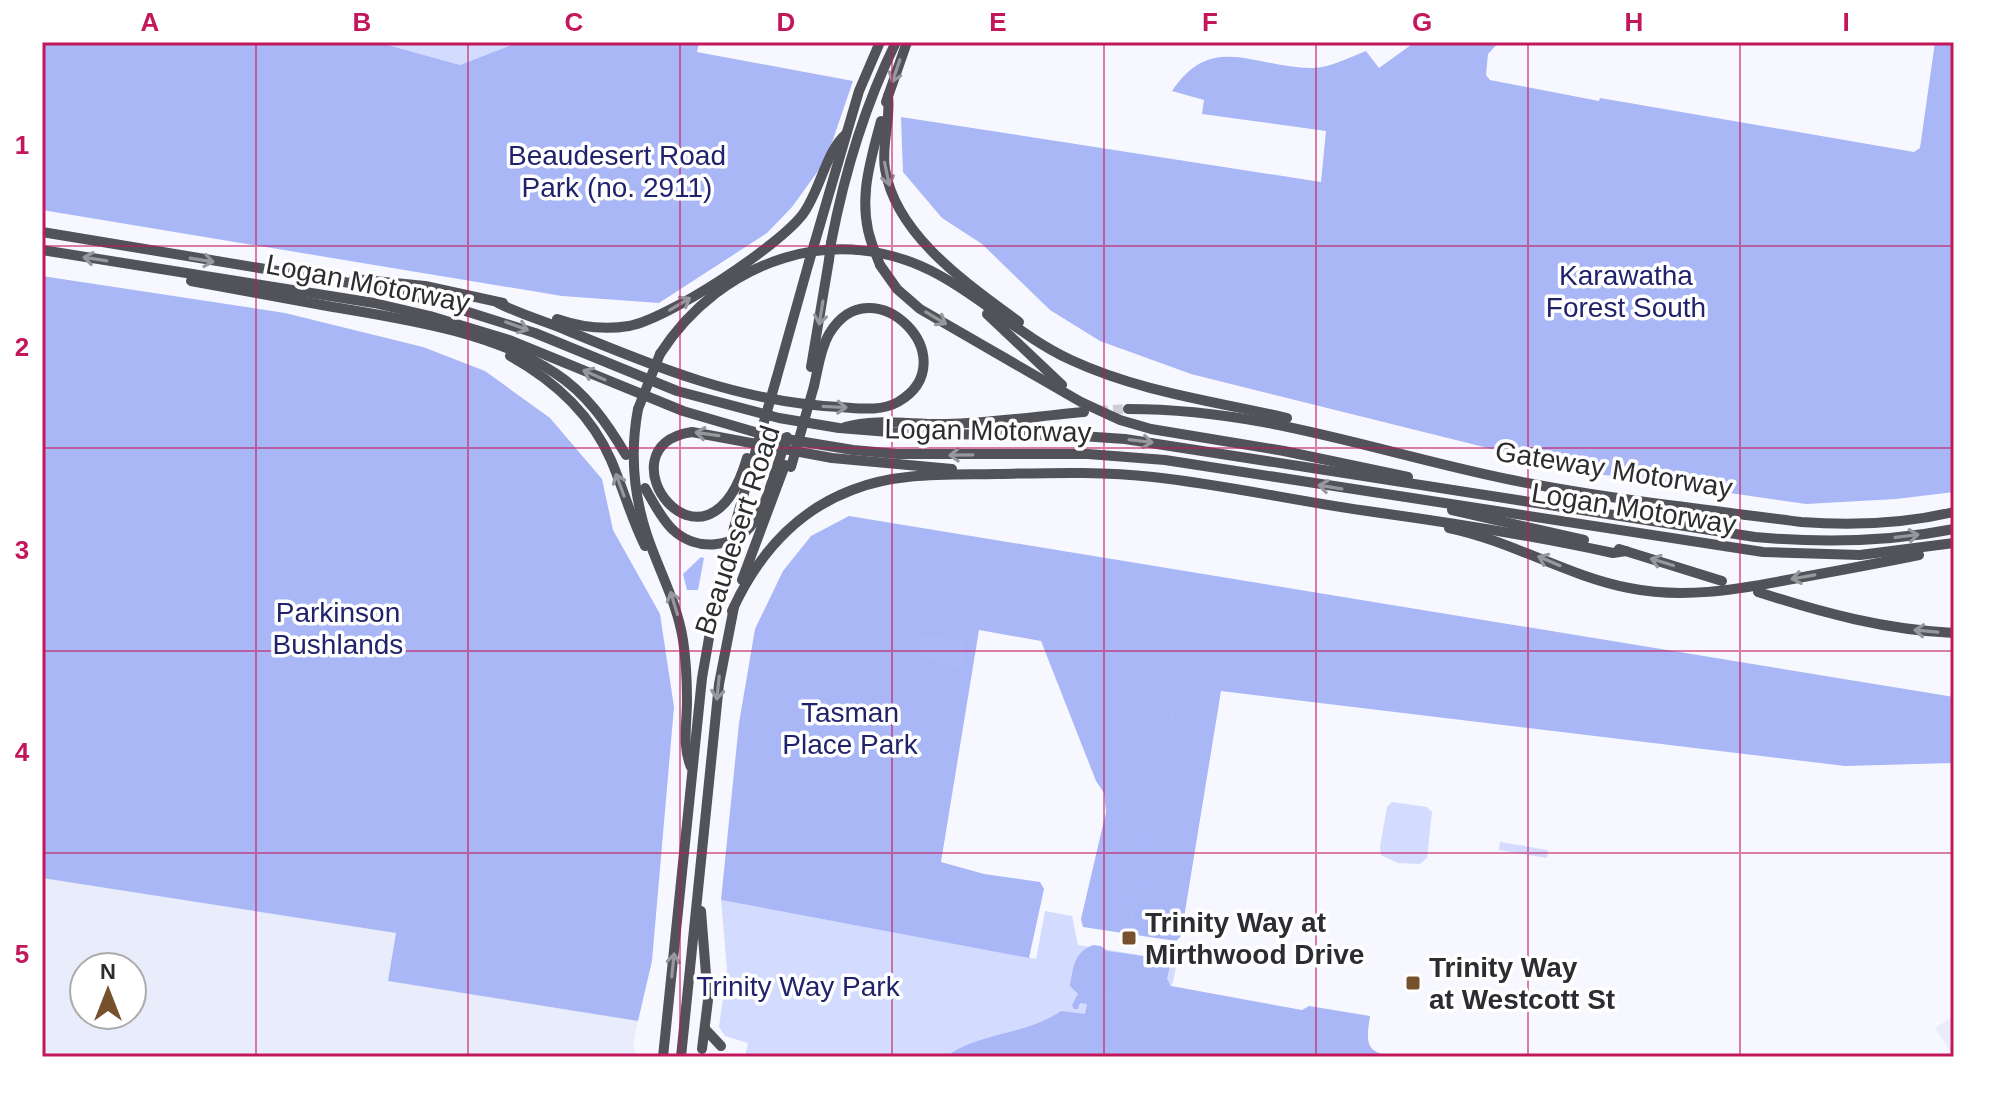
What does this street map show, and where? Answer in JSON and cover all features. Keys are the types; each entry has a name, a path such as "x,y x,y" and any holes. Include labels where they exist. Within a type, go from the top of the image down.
{"highway":[{"name":"Beaudesert Road","path":"663,1057 707,645 750,459 766,416 859,91 880,42"},
{"name":"Beaudesert Road","path":"681,1057 721,663 732,611 811,386 831,243 845,180 878,81 896,42"},
{"path":"907,42 888,96 866,182 865,210 880,265 897,289 920,309 1082,407 1120,420 1151,429 1468,487 1487,496"},
{"path":"888,96 883,148 885,171 894,200 911,229 979,290 1061,350 1068,359"},
{"path":"333,281 359,278 405,283 441,289 588,327 629,326 654,318 716,281 789,230 808,207 837,142 846,134"},
{"name":"Logan Motorway","path":"42,232 397,292 457,306 535,333 677,391 737,408 839,428 914,434 1066,435 1125,439 1696,529 1779,539 1881,539 1954,529"},
{"name":"Logan Motorway","path":"42,250 374,303 458,323 533,349 695,415 748,432 810,444 898,454 1139,457 1763,552 1843,555 1954,543"},
{"path":"692,769 686,754 687,690 682,636 674,604 648,538 635,487 633,450 638,409 660,354 687,318 721,288 762,265 803,253 852,250 892,256 939,274 1024,333 1068,359 1128,383 1330,429 1340,437"},
{"path":"147,267 166,276 375,314 473,338 534,361 566,381 596,411 626,455"},
{"path":"970,295 975,305 1010,334 1048,374 1078,396 1082,407"},
{"path":"498,303 704,384 758,397 820,406 883,408 907,395 918,379 922,363 916,335 899,317 881,310 864,309 837,324 826,341 811,386 784,468 755,521 739,536 719,544 702,544 679,535 666,522 645,488"},
{"path":"473,338 531,369 555,386 577,408 605,447 641,539 650,557 662,570"},
{"path":"839,428 859,423 949,424 1082,407"},
{"name":"Gateway Motorway","path":"1128,409 1223,414 1340,437 1549,487 1801,522 1873,524 1954,512"},
{"path":"750,459 732,497 709,514 691,515 674,509 664,501 656,486 655,464 663,447 678,435 698,431 832,458 968,470 977,474"},
{"path":"732,611 750,575 769,549 800,519 832,498 884,481 924,475 1066,472 1152,476 1378,513 1453,522 1613,553 1626,551"},
{"path":"1407,499 1626,551 1722,581"},
{"path":"1378,513 1479,536 1600,581 1644,591 1677,594 1726,591 1796,579 1923,555 1930,547"},
{"path":"1758,592 1860,622 1906,630 1954,633"},
{"path":"698,901 703,916 708,992 702,1049"},
{"path":"706,1030 721,1046"}],"shaded area":[{"path":"701,557 704,558 698,590 687,590 683,574"},
{"path":"925,635 965,644 961,669 920,656 921,639"},
{"path":"42,878 397,933 389,981 638,1021 633,1045 638,1057 42,1057"},
{"path":"1954,1018 1954,1057 1935,1028"}],"green space":[{"name":"Beaudesert Road Park (no. 2911)","path":"44,42 377,42 460,65 519,42 699,42 697,52 853,81 826,160 792,207 767,233 659,303 562,296 42,210"},
{"path":"377,42 519,42 460,65"},
{"name":"Karawatha Forest South","path":"1415,42 1499,42 1488,54 1486,75 1490,80 1599,101 1600,98 1914,152 1920,148 1935,42 1954,42 1954,492 1806,504 1584,472 1191,374 1100,341 1050,310 982,244 942,218 903,172 901,117 1321,182 1326,131 1202,114 1204,100 1172,91 1187,73 1203,62 1219,57 1319,68 1366,51 1379,68"},
{"name":"Parkinson Bushlands","path":"42,276 285,313 423,347 485,371 550,418 602,479 613,530 660,614 674,707 652,961 638,1021 388,981 396,933 42,878"},
{"name":"Tasman Place Park","path":"849,516 1954,697 1954,763 1845,766 1221,691 1181,936 1176,941 1083,927 1081,919 1106,812 1104,793 1096,781 1041,641 979,630 941,862 984,874 1040,882 1044,889 1029,958 721,900 739,723 755,629 783,571 811,536"},
{"path":"1392,802 1427,807 1432,812 1427,858 1420,864 1398,863 1381,855 1387,807"},
{"path":"1500,842 1548,850 1547,858 1499,850"},
{"name":"Trinity Way Park","path":"721,900 1036,959 1045,911 1072,916 1078,945 1177,961 1173,983 1035,1057 745,1057 748,1043 725,1036 719,1027 727,969"},
{"path":"1093,945 1107,951 1171,960 1167,979 1171,986 1302,1010 1309,1006 1370,1016 1370,1047 1398,1057 946,1057 972,1043 1032,1025 1061,1011 1085,1014 1087,1004 1080,1003 1078,1009 1074,1009 1072,1005 1078,994 1070,986 1078,956"}],"waterway":[{"path":"1129,933 1177,694"},
{"path":"1064,1057 1111,993 1124,954"}],"tunnel":[{"path":"1098,411 1128,409"}],"place":[{"name":"Trinity Way at Mirthwood Drive","path":"1129,938"},
{"name":"Trinity Way at Westcott St","path":"1413,983"}]}
